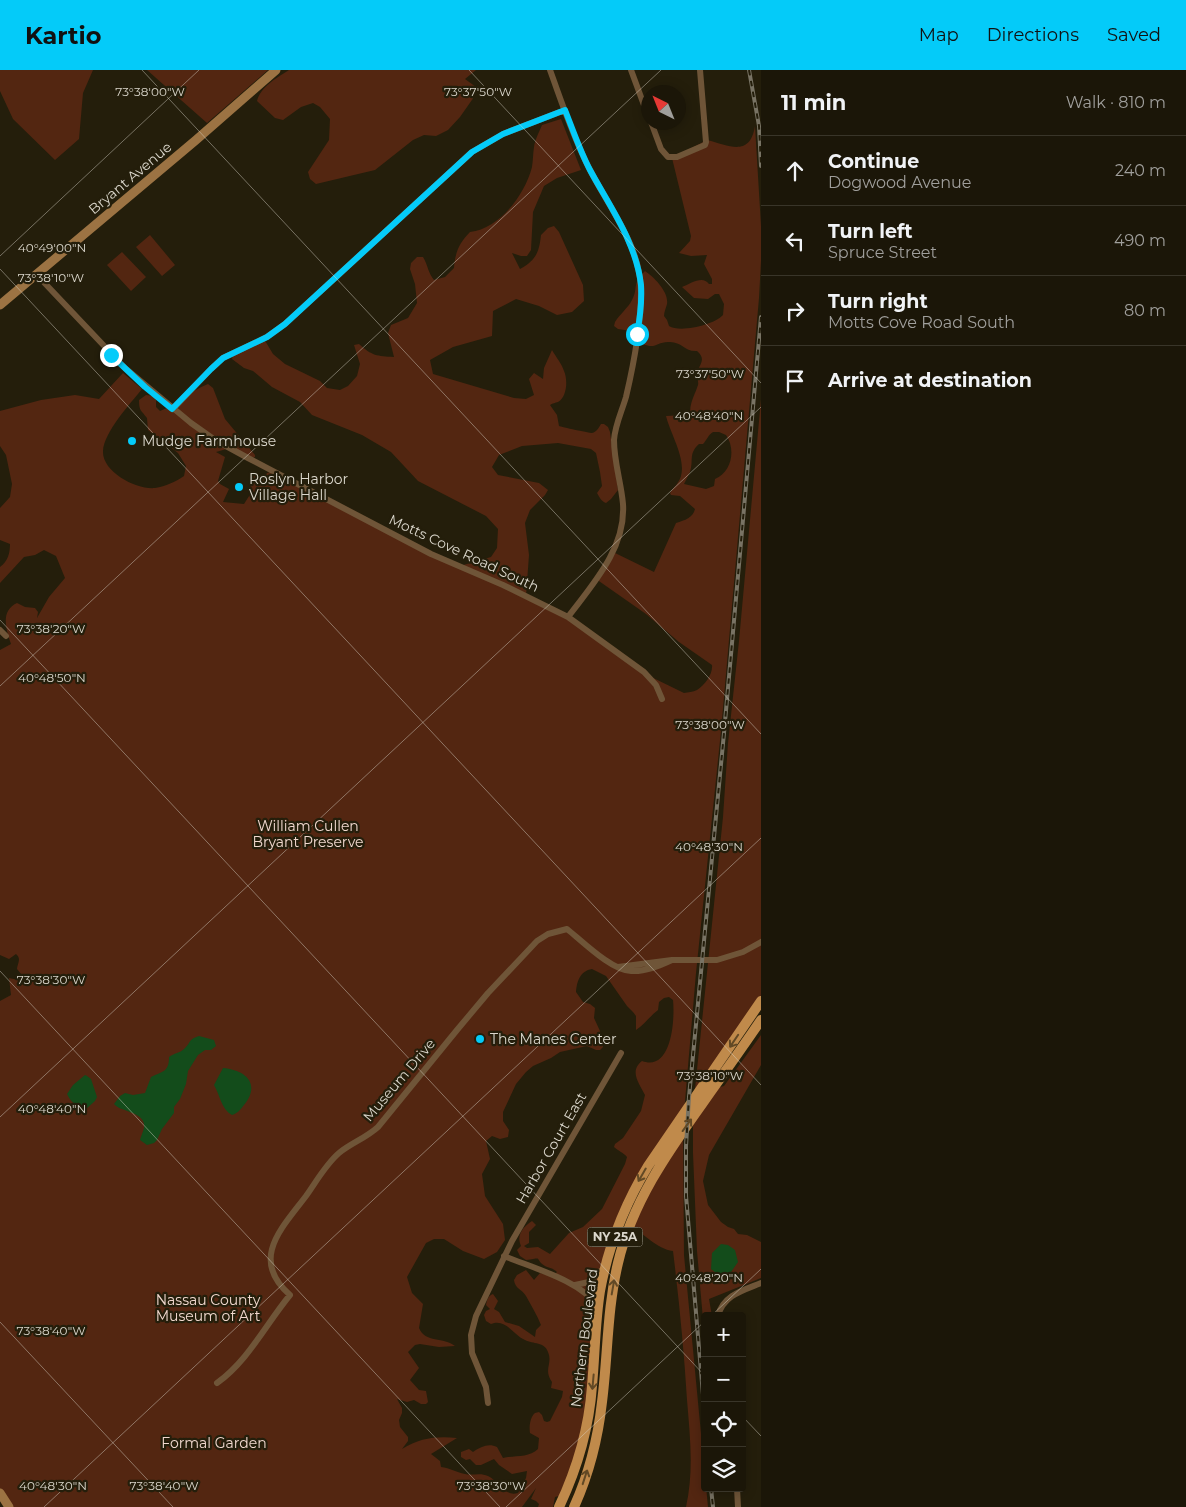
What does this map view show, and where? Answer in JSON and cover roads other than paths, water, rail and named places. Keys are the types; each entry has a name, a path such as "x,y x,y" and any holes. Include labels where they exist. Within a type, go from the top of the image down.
{"main road":[{"name":"Bryant Avenue","path":"0,305 276,70"},
{"name":"Northern Boulevard","path":"558,1507 578,1459 588,1418 598,1308 606,1266 620,1222 648,1166 761,1001"},
{"name":"Northern Boulevard","path":"574,1507 593,1454 598,1431 612,1289 618,1261 630,1225 654,1174 761,1020"},
{"path":"0,1493 8,1507"}],"street":[{"path":"550,70 589,168 632,249 638,269 641,292 633,367 614,439 623,505 620,531 608,561 568,616"},
{"path":"633,70 641,95"},
{"path":"654,130 664,154 672,158 703,147 706,142 700,70"},
{"path":"172,409 223,358 267,337 285,324 472,152 503,134 565,110"},
{"name":"Motts Cove Road South","path":"37,275 111,355 145,387 215,440 276,474 431,554 510,588 568,616 644,672 656,685 662,699"},
{"path":"0,630 6,636"},
{"name":"Museum Drive","path":"217,1383 239,1364 290,1294 276,1280 270,1262 272,1244 285,1224 332,1161 346,1148 368,1136 378,1127 482,1000 537,941 548,934 567,929 607,961 617,966 672,960 717,960 742,952 761,942"},
{"name":"Harbor Court East","path":"488,1403 486,1387 473,1360 471,1335 476,1316 504,1256 621,1053"},
{"path":"504,1256 574,1285 590,1296 598,1308"},
{"path":"574,1285 589,1282 606,1266"},
{"path":"719,1312 722,1305 729,1298 761,1283"},
{"path":"737,1492 738,1507"}],"railway":[{"path":"749,70 759,126 761,166"},
{"path":"704,1402 686,1196 686,1146 761,317"},
{"path":"711,1492 713,1507"}],"place":[{"name":"Mudge Farmhouse","path":"132,441"},
{"name":"Roslyn Harbor Village Hall","path":"239,487"},
{"name":"The Manes Center","path":"480,1039"}],"park label":[{"name":"William Cullen Bryant Preserve","path":"308,834"},
{"name":"Nassau County Museum of Art","path":"208,1308"},
{"name":"Formal Garden","path":"214,1443"}]}
